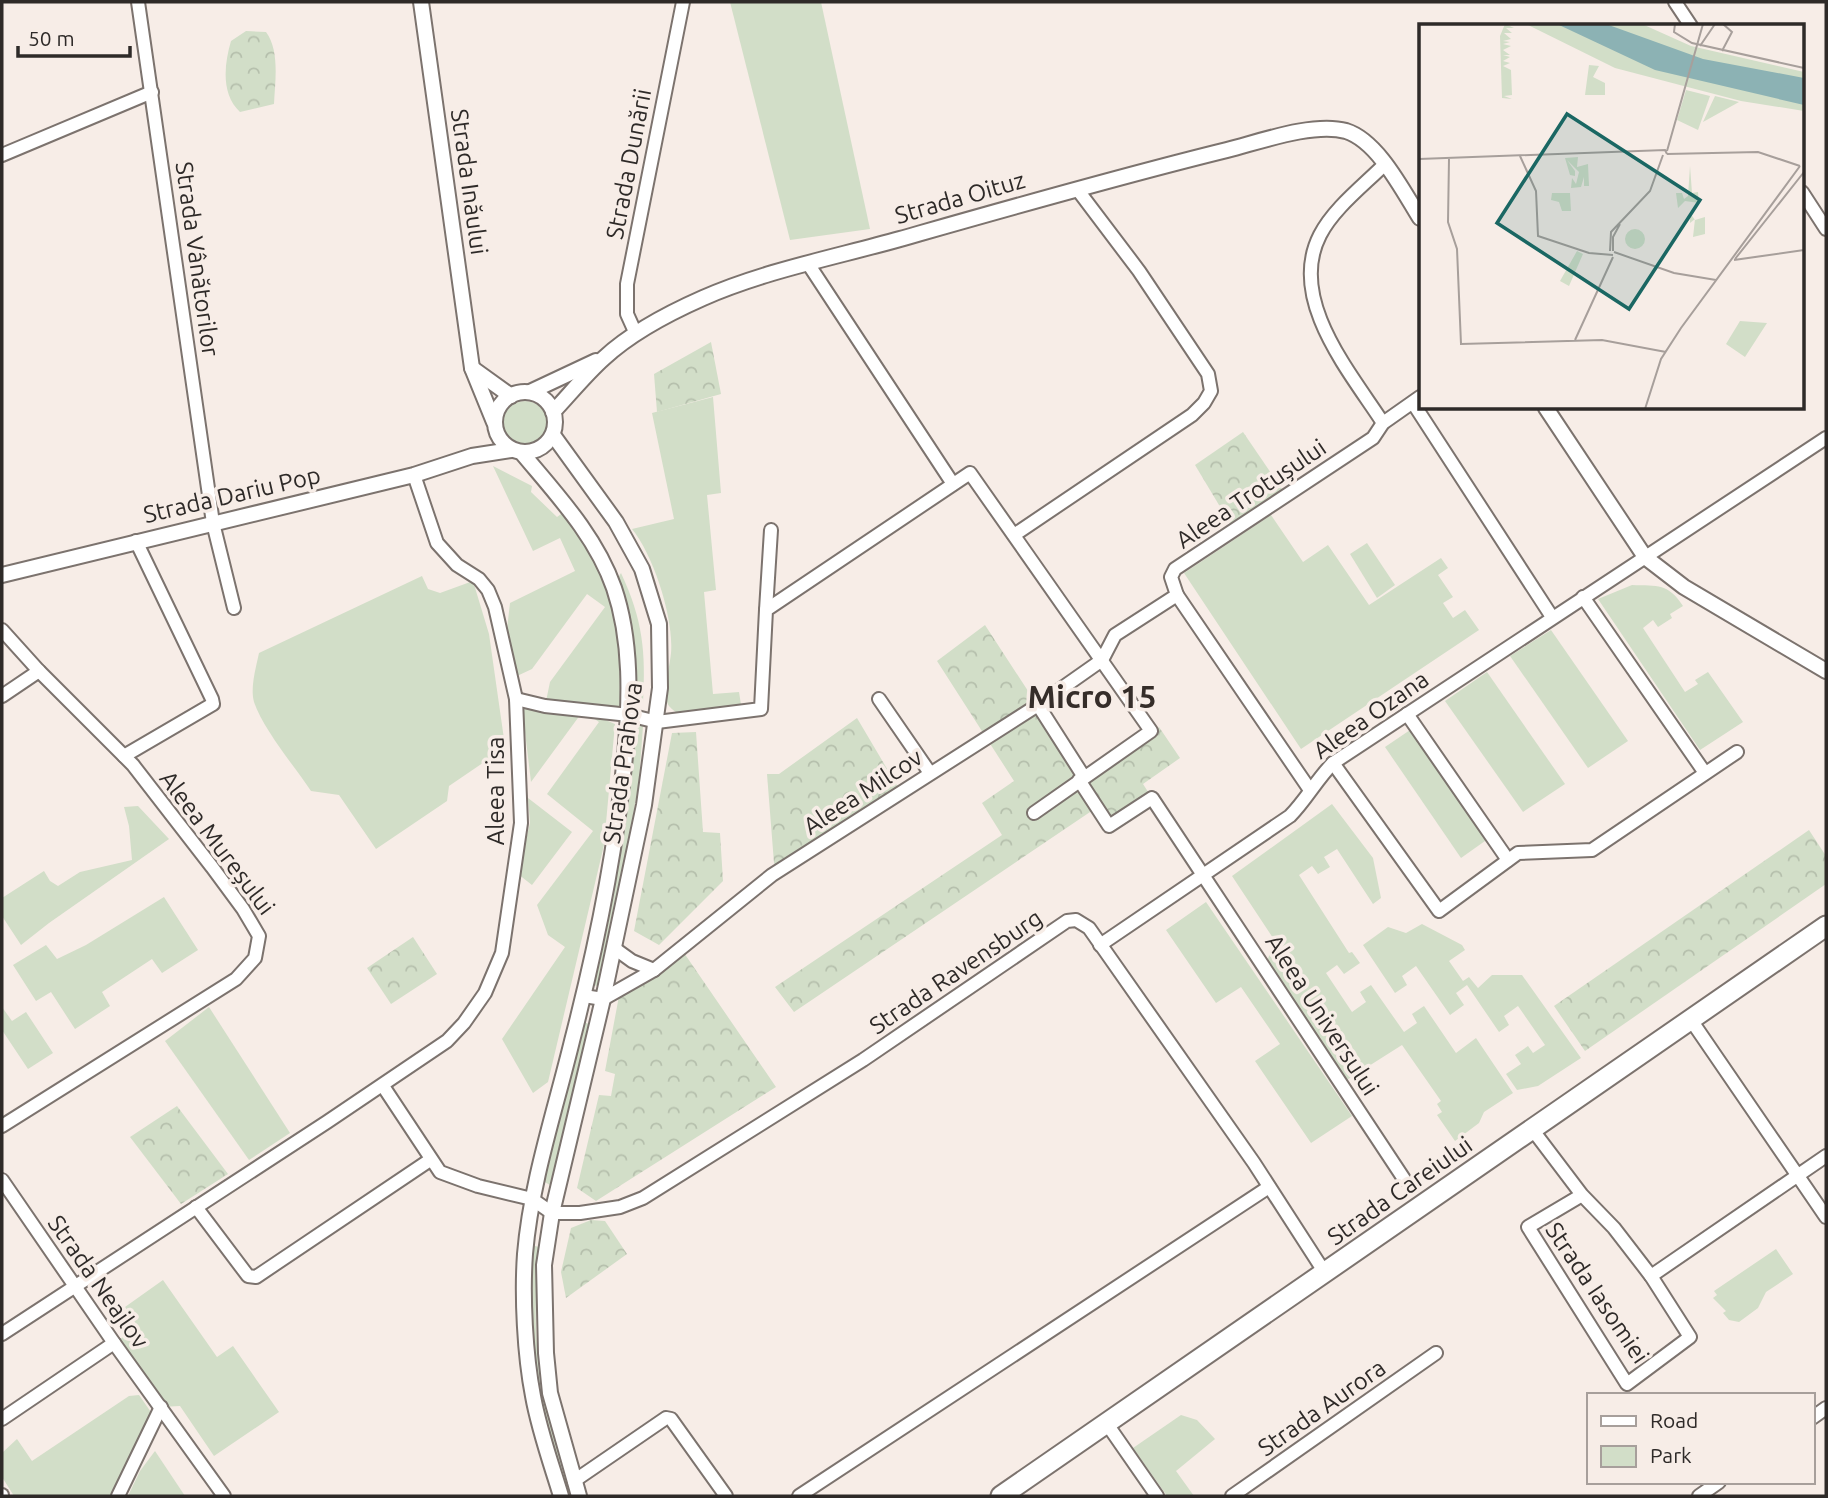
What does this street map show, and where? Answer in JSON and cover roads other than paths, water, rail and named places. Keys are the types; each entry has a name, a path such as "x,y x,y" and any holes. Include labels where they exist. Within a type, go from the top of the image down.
{"main road":[{"name":"Strada Careiului","path":"1001,1496 1826,926"}],"street":[{"name":"Strada Vânătorilor","path":"138,2 213,523 234,608"},
{"name":"Strada Inăului","path":"421,2 472,368 495,428"},
{"name":"Strada Dunării","path":"636,334 627,314 627,284 683,2"},
{"path":"1675,2 1690,24"},
{"path":"2,155 152,92"},
{"name":"Strada Oituz","path":"530,392 603,358 636,334 705,297 1077,189 1312,130 1346,131 1360,138 1385,164"},
{"path":"1383,423 1321,326 1313,298 1311,266 1319,237 1331,219 1385,164 1419,216"},
{"path":"1014,535 1192,415 1211,391 1208,374 1203,366 1139,271 1077,189"},
{"path":"1804,195 1826,229"},
{"path":"809,265 953,484"},
{"name":"Strada Oituz","path":"554,412 603,358"},
{"path":"472,368 511,396"},
{"path":"530,392 540,396 554,412 553,435 545,445 535,451 517,452 502,443 495,428 495,412 502,402 511,396 530,392"},
{"name":"Aleea Trotușului","path":"1177,594 1171,577 1175,569 1373,438 1383,423 1417,400"},
{"path":"1423,410 1552,617"},
{"path":"1547,410 1645,556 1684,587 1826,671"},
{"name":"Strada Dariu Pop","path":"471,456 495,428"},
{"name":"Strada Prahova","path":"553,435 616,522 642,569 659,624 660,688 657,722 643,805 603,999 552,1213 544,1265 545,1353 553,1404 579,1496"},
{"name":"Aleea Ozana","path":"1100,945 1290,816 1333,763 1826,438"},
{"name":"Strada Dariu Pop","path":"2,575 414,475 471,456 517,452"},
{"name":"Strada Prahova","path":"517,452 591,539 614,586 626,629 629,715 622,790 584,996 532,1199 525,1258 527,1355 533,1398 561,1496"},
{"path":"766,610 970,473 1151,731 1034,813"},
{"name":"Aleea Tisa","path":"2,1334 383,1086 447,1041 464,1023 485,993 502,953 521,823 516,699 495,607 488,590 479,579 457,565 437,543 414,475"},
{"path":"516,699 545,706 629,715 657,722 761,709 771,530"},
{"path":"124,756 213,704 136,541"},
{"path":"1102,660 1115,635 1177,594 1310,790"},
{"path":"1583,597 1705,773"},
{"name":"Aleea Mureșului","path":"2,630 38,671 124,756 243,909 259,936 254,958 236,979 2,1126"},
{"name":"Aleea Milcov","path":"603,999 654,970 772,875 1038,705 1102,660"},
{"path":"2,696 38,671"},
{"path":"879,699 930,773"},
{"path":"1038,705 1082,779"},
{"path":"1407,714 1508,860"},
{"path":"1333,763 1439,911 1518,853 1592,850 1737,752"},
{"name":"Aleea Universului","path":"1082,779 1109,826 1152,798 1404,1178"},
{"name":"Strada Ravensburg","path":"552,1213 620,1208 643,1198 863,1060 1068,922 1076,920 1083,923 1100,945 1269,1187 1325,1273"},
{"path":"614,948 632,961 654,970"},
{"path":"584,996 603,999"},
{"path":"1691,1020 1826,1217"},
{"path":"383,1086 440,1172 478,1186 532,1199 552,1213"},
{"name":"Strada Iasomiei","path":"1532,1129 1582,1195 1614,1228 1651,1276 1690,1337 1627,1384 1528,1227 1582,1195"},
{"path":"1651,1276 1826,1156"},
{"path":"196,1207 248,1276 256,1277 430,1160"},
{"name":"Strada Neajlov","path":"2,1180 224,1496"},
{"path":"799,1496 1269,1187"},
{"path":"2,1419 114,1343"},
{"name":"Strada Aurora","path":"1232,1496 1436,1353"},
{"path":"118,1496 161,1407"},
{"path":"574,1481 666,1418 671,1419 726,1496"},
{"path":"1107,1424 1157,1496"},
{"path":"1699,1496 1716,1484"}],"district":[{"name":"Micro 15","path":"1092,697"}]}
